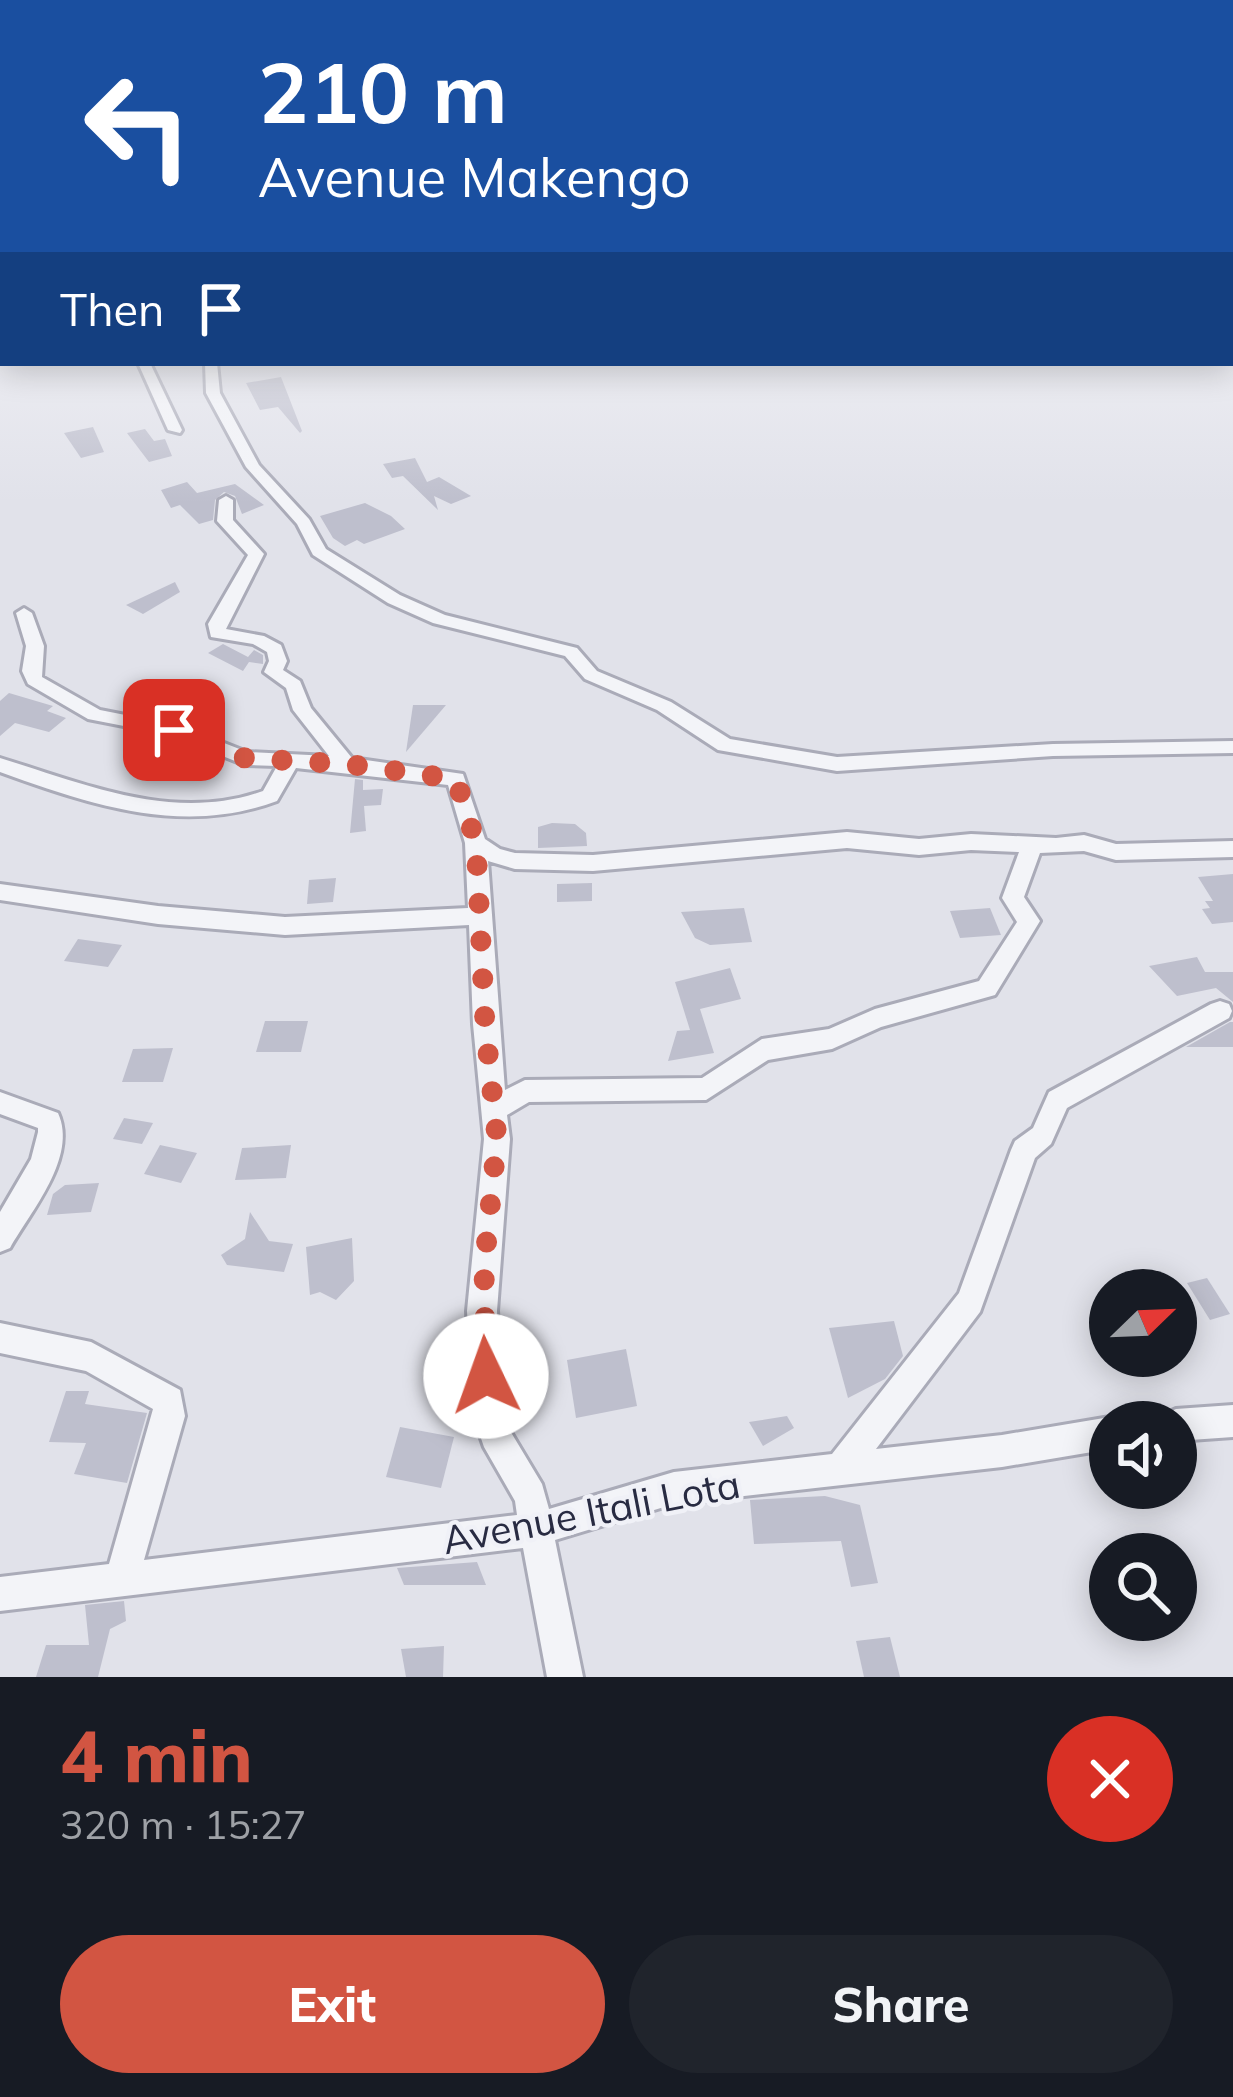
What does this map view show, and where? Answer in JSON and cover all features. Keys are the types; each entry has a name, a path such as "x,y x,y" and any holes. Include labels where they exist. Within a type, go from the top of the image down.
{"street":[{"path":"145,366 175,430"},
{"path":"212,366 213,393 254,466 304,522 319,552 394,599 439,620 571,652 591,676 664,706 725,745 826,764 1233,747"},
{"path":"226,500 225,521 256,554 217,632 258,640 275,650 278,662 273,672 294,685 302,710 346,764"},
{"path":"24,614 36,653 32,675 42,688 95,715 174,730 245,758 346,764 454,778 476,843 497,1138 482,1311 488,1412 495,1436 530,1496 565,1677"},
{"path":"0,765 76,794 149,806 205,808 238,806 270,796 289,762"},
{"path":"476,843 493,855 515,861 593,863 848,840 908,846 1089,843 1116,852 1233,848"},
{"path":"495,1109 525,1091 706,1089 762,1050 832,1039 875,1019 984,989 994,970 1017,949 1029,921 1013,898 1033,846"},
{"path":"0,892 158,915 285,926 478,916"},
{"path":"842,1467 970,1302 1024,1150 1042,1136 1058,1100 1220,1011"},
{"path":"0,1103 49,1120 54,1133 48,1154 0,1238"},
{"path":"0,1338 91,1357 169,1401 169,1417 121,1582"},
{"path":"1197,1424 1233,1421"},
{"name":"Avenue Itali Lota","path":"0,1594 535,1530 674,1488 1089,1436"}],"building":[{"path":"281,377 300,433 278,407 260,410 246,383"},
{"path":"93,427 104,452 81,458 64,433"},
{"path":"145,429 154,441 165,439 172,456 149,462 127,433"},
{"path":"415,458 427,482 439,477 471,496 451,504 434,496 438,510 403,476 392,478 383,464"},
{"path":"187,482 197,493 235,484 264,505 242,514 235,496 224,492 215,500 213,520 199,524 180,505 171,508 161,490"},
{"path":"365,503 405,529 364,544 357,540 345,546 333,538 320,516"},
{"path":"175,582 180,592 143,614 126,605"},
{"path":"223,644 248,657 254,650 263,655 263,664 249,662 243,671 208,653"},
{"path":"9,693 53,706 47,711 66,718 49,732 15,723 0,736 0,701"},
{"path":"413,705 446,705 406,752"},
{"path":"355,779 363,780 363,790 383,789 381,805 364,806 366,831 350,833"},
{"path":"575,824 586,833 587,846 538,848 538,827"},
{"path":"1233,874 1233,922 1212,924 1202,909 1210,908 1205,901 1213,901 1198,877"},
{"path":"336,878 333,902 307,904 309,880"},
{"path":"592,883 592,901 557,902 557,884"},
{"path":"744,908 752,942 710,945 695,938 681,912"},
{"path":"990,908 1001,935 960,938 950,911"},
{"path":"78,939 122,945 108,967 64,961"},
{"path":"1197,957 1205,972 1233,972 1233,1002 1216,988 1177,996 1149,966"},
{"path":"730,968 741,999 700,1009 714,1053 668,1061 677,1031 690,1030 675,982"},
{"path":"265,1021 308,1021 301,1052 256,1052"},
{"path":"1230,1022 1233,1047 1186,1047"},
{"path":"173,1048 163,1082 122,1082 133,1049"},
{"path":"124,1118 153,1123 142,1144 113,1139"},
{"path":"160,1145 197,1153 181,1183 144,1174"},
{"path":"291,1145 286,1178 235,1180 242,1148"},
{"path":"99,1183 91,1212 47,1215 53,1194 65,1185"},
{"path":"250,1212 269,1241 293,1244 284,1272 227,1265 221,1255 245,1239"},
{"path":"352,1238 354,1281 336,1300 320,1292 310,1295 306,1247"},
{"path":"1207,1278 1230,1314 1210,1320 1197,1299 1197,1280"},
{"path":"894,1321 903,1356 885,1379 848,1398 829,1328"},
{"path":"626,1349 637,1406 576,1418 567,1360"},
{"path":"66,1391 89,1391 85,1404 147,1413 127,1483 74,1474 86,1443 49,1442"},
{"path":"787,1416 794,1428 763,1446 749,1422"},
{"path":"400,1427 454,1437 441,1488 386,1477"},
{"path":"825,1496 860,1505 878,1583 851,1587 841,1541 754,1544 750,1500"},
{"path":"477,1562 486,1585 404,1585 397,1568"},
{"path":"124,1601 126,1621 110,1629 98,1677 36,1677 46,1645 89,1645 85,1605"},
{"path":"890,1637 900,1677 864,1677 856,1641"},
{"path":"444,1646 443,1677 406,1677 401,1649"}],"route":[{"path":"174,730 245,758 346,764 456,779 476,843 485,1024 497,1138 482,1311 486,1376"}]}
